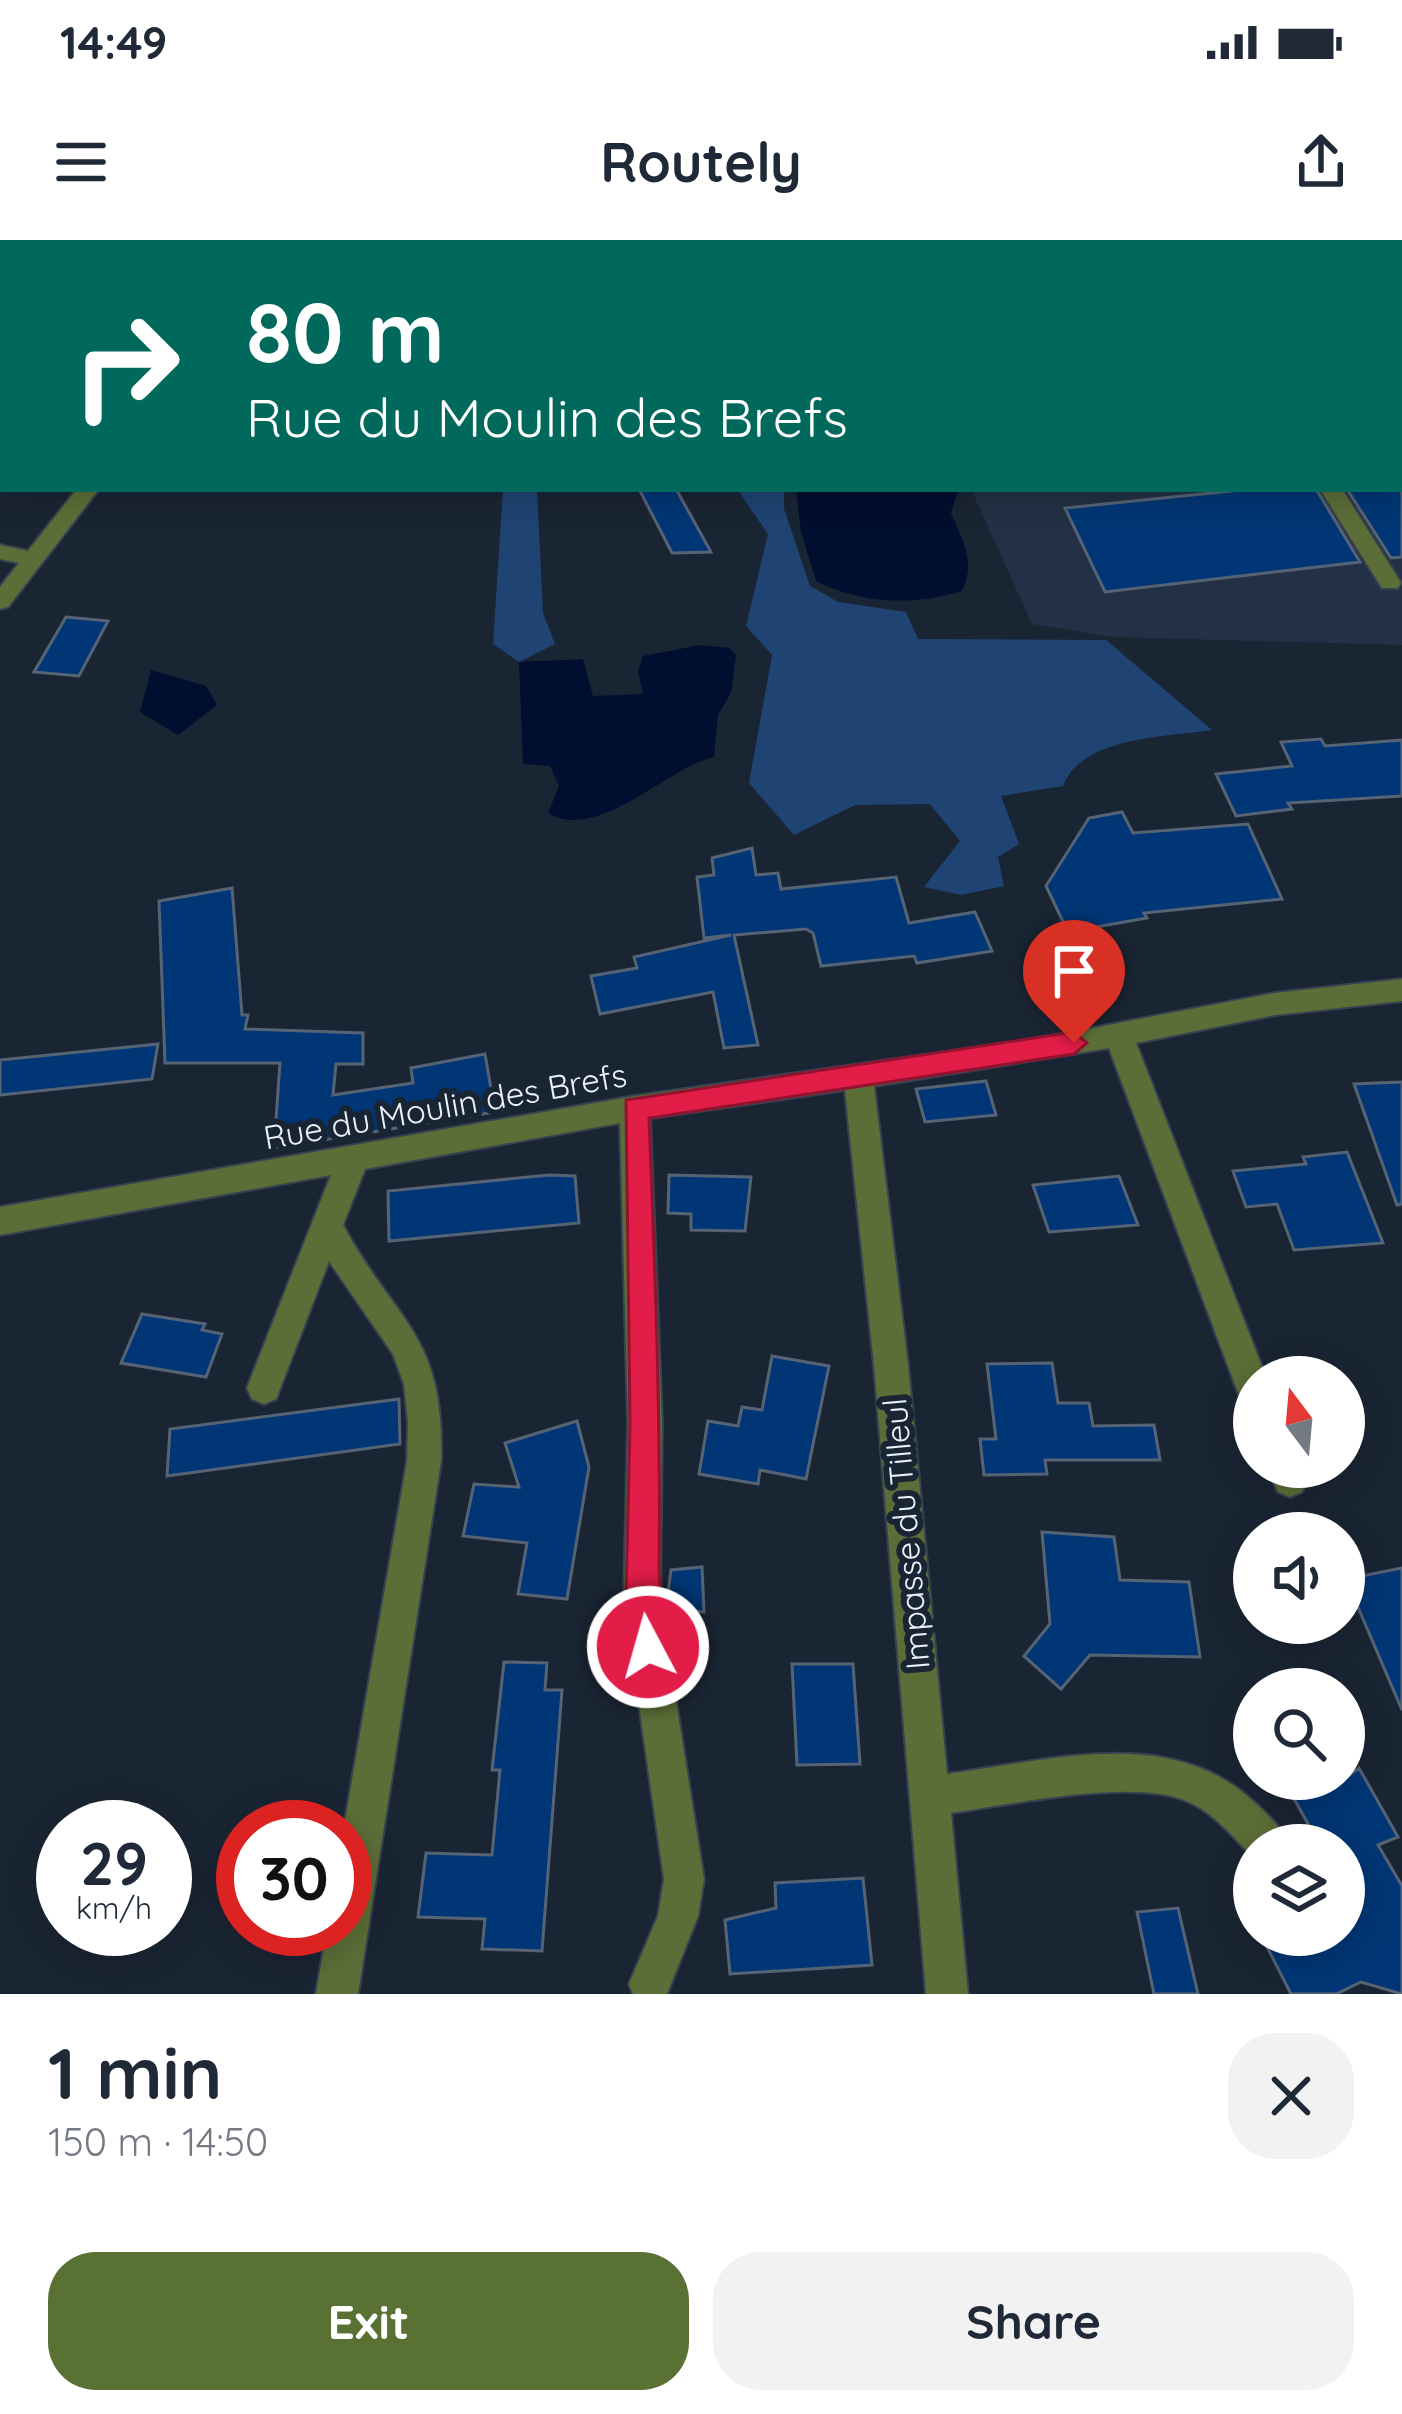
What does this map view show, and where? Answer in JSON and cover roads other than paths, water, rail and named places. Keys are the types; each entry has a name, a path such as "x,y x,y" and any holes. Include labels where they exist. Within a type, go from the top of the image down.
{"street":[{"path":"0,602 86,492"},
{"path":"1333,492 1390,583"},
{"path":"0,552 33,559"},
{"name":"Rue du Moulin des Brefs","path":"0,1221 635,1108 1118,1035 1255,1007 1402,990"},
{"path":"1118,1035 1241,1356"},
{"name":"Impasse du Tilleul","path":"858,1075 891,1365 947,1994"},
{"path":"635,1108 646,1423 642,1600 684,1879 678,1916 650,1984"},
{"path":"263,1388 352,1162"},
{"path":"328,1228 342,1260 406,1348 420,1380 425,1420 424,1461 337,1994"},
{"path":"928,1796 1110,1777 1180,1779 1225,1801 1248,1824"}]}
